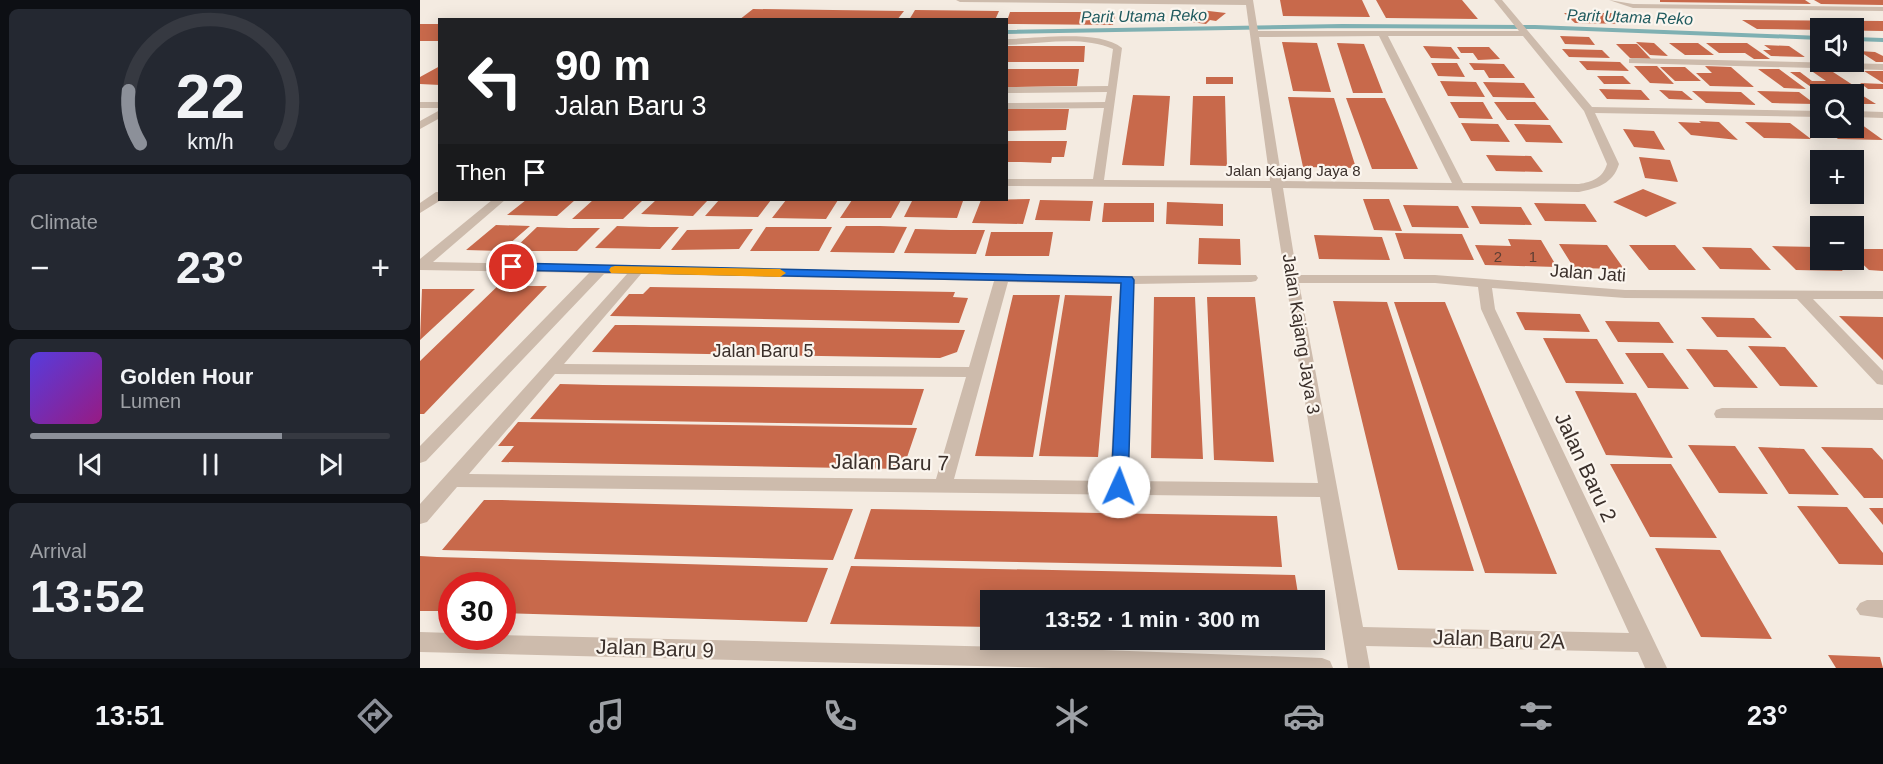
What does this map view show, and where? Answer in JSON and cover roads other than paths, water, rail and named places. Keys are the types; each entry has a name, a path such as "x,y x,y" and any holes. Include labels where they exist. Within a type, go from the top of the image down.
{"street":[{"path":"960,0 1249,1"},
{"path":"1498,0 1589,110 1810,114"},
{"path":"1613,0 1633,6 1883,9"},
{"name":"Jalan Kajang Jaya 3","path":"1249,1 1291,279 1359,668"},
{"path":"1254,31 1382,33 1523,29"},
{"path":"1382,33 1459,186"},
{"path":"1008,42 1086,41 1114,45 1118,48 1098,183"},
{"path":"1632,61 1883,67"},
{"path":"1008,90 1110,97"},
{"path":"1008,98 1110,97"},
{"path":"1008,106 1110,97"},
{"path":"420,105 438,105"},
{"name":"Jalan Kajang Jaya 8","path":"1008,182 1579,188 1594,185 1605,179 1611,173 1613,164 1589,110"},
{"path":"420,126 438,114"},
{"path":"1864,114 1883,115"},
{"path":"420,209 438,196"},
{"path":"420,266 498,201"},
{"path":"420,266 1127,280 1251,278"},
{"path":"420,457 600,270"},
{"path":"420,517 638,270"},
{"path":"943,485 1002,277"},
{"name":"Jalan Jati","path":"1291,279 1435,279 1625,294 1883,295"},
{"path":"1119,487 1127,280"},
{"name":"Jalan Baru 2","path":"1484,282 1488,309 1656,668"},
{"path":"1800,294 1883,380"},
{"name":"Jalan Baru 5","path":"549,369 976,372"},
{"path":"1722,414 1883,414"},
{"name":"Jalan Baru 7","path":"452,480 1327,490"},
{"name":"Jalan Baru 2A","path":"1354,636 1643,643"},
{"name":"Jalan Baru 9","path":"420,642 1047,663 1322,668"}],"waterway":[{"name":"Parit Utama Reko","path":"1008,32 1342,26 1535,27 1810,38"},
{"name":"Parit Utama Reko","path":"1864,39 1883,40"}]}
